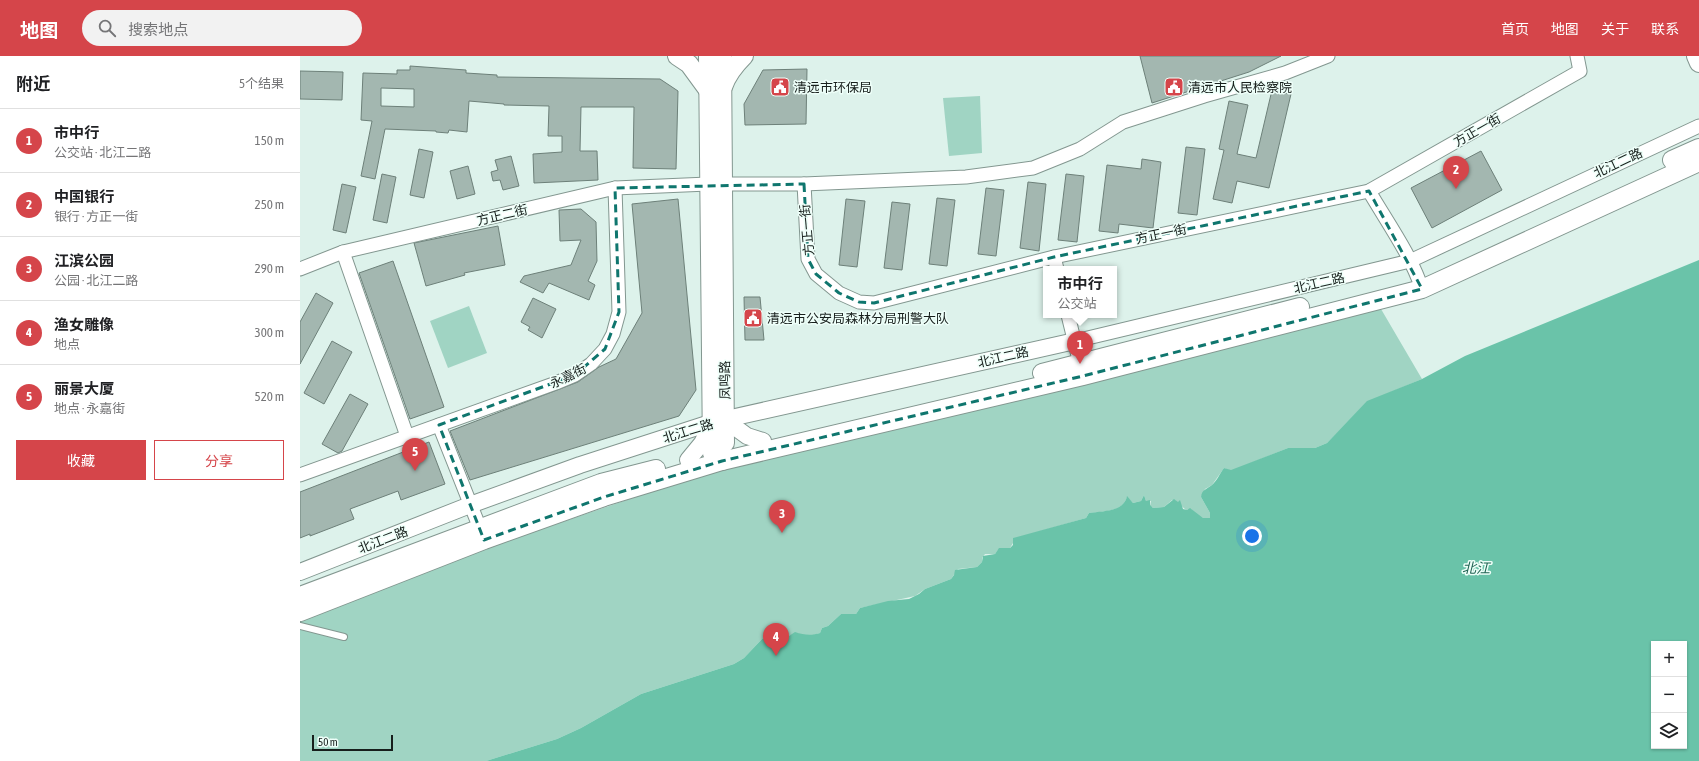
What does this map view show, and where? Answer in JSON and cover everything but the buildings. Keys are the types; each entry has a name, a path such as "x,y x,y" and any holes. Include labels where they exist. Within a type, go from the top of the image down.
{"main road":[{"path":"677,56 689,64 715,90 726,79 735,65 744,56"},
{"name":"凤鸣路","path":"708,56 715,90"},
{"name":"凤鸣路","path":"720,454 715,184 715,90 722,56"},
{"path":"1696,56 1699,63"},
{"name":"北江二路","path":"1420,283 1699,148"},
{"name":"北江二路","path":"300,612 601,483 688,460 720,454 1082,370 1420,283 1699,162"},
{"name":"北江二路","path":"300,596 482,534 604,496 720,454 763,441 1082,370"}],"street":[{"path":"715,184 804,184 966,177 1033,168 1080,149 1123,122 1204,96 1285,73 1328,56"},
{"name":"方正一街","path":"804,184 808,259 816,274 828,285 859,302 883,302 1369,191 1580,71 1577,56"},
{"name":"北江二路","path":"300,572 470,505 580,465 719,421 1074,341 1410,261 1699,126"},
{"name":"方正二街","path":"300,269 343,252 615,188 715,184"},
{"name":"永嘉街","path":"300,474 576,375 591,364 605,349 613,334 619,312 615,188"},
{"path":"1369,191 1410,261 1420,283"},
{"path":"343,252 407,436"},
{"path":"1069,318 1082,370"},
{"path":"688,460 719,421 747,436 763,441"},
{"path":"439,425 482,534"}],"lane":[{"path":"300,626 344,637"}],"highlighted area":[{"path":"804,184 808,259 816,274 839,293 859,302 874,303 1054,257 1369,191 1422,289 1083,376 722,461 604,497 484,540 439,425 575,375 605,349 619,312 615,188"}],"shaded area":[{"path":"980,96 982,153 949,156 943,98"},
{"path":"469,306 487,353 448,368 430,321"},
{"path":"1381,309 1422,379 1367,402 1327,443 1315,448 1288,448 1231,471 1224,468 1212,485 1205,489 1201,497 1210,513 1210,518 1199,516 1191,509 1186,510 1175,500 1172,500 1164,507 1153,508 1150,506 1151,501 1146,501 1144,495 1141,501 1133,503 1127,497 1121,506 1116,509 1089,513 1086,518 1020,537 1010,548 998,550 995,554 985,554 982,558 982,562 977,567 958,569 951,579 925,589 915,596 860,608 856,614 841,614 828,626 822,628 820,633 817,634 805,636 797,633 789,636 762,639 744,658 734,664 641,694 581,728 557,739 486,761 300,761 300,620 489,547 750,458"}],"water":[{"name":"北江","path":"1699,260 1699,761 486,761 557,739 581,728 641,694 734,664 744,658 762,639 772,636 789,636 795,632 814,635 820,633 822,628 828,626 841,614 856,614 860,608 888,601 909,599 925,589 951,579 955,570 977,567 982,562 983,556 995,554 999,548 1010,548 1013,545 1013,538 1086,518 1089,513 1112,510 1122,505 1127,496 1133,503 1141,501 1144,495 1146,501 1150,500 1150,505 1153,508 1164,507 1174,499 1178,502 1180,500 1183,509 1187,510 1190,508 1203,518 1210,518 1210,513 1201,497 1203,491 1214,483 1224,468 1231,470 1288,448 1315,448 1327,443 1367,401 1422,379 1465,356"}],"place":[{"name":"清远市环保局","path":"780,87"},
{"name":"清远市人民检察院","path":"1174,87"},
{"name":"中国银行","path":"1456,189"},
{"name":"清远市公安局森林分局刑警大队","path":"753,318"},
{"name":"市中行","path":"1080,364"},
{"name":"丽景大厦","path":"415,471"},
{"name":"江滨公园","path":"782,533"},
{"name":"渔女雕像","path":"776,656"}]}
